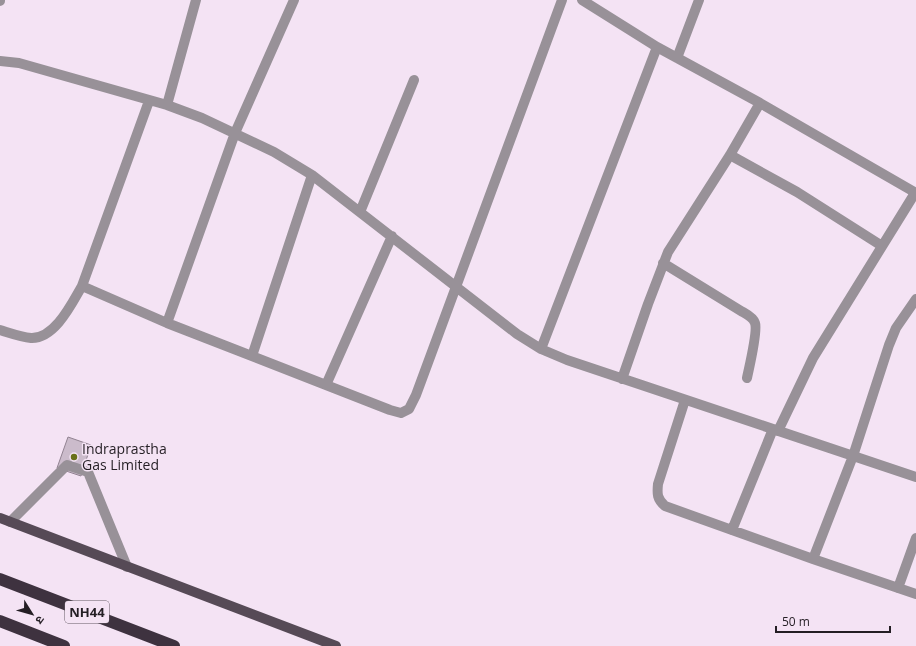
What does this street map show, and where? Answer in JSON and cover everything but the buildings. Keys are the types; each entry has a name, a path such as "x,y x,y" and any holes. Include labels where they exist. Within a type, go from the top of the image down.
{"highway":[{"name":"NH44","path":"0,579 174,646"},
{"path":"0,621 64,646"}],"main road":[{"path":"5,520 336,646"}],"street":[{"path":"167,105 196,0"},
{"path":"167,323 235,133 294,0"},
{"path":"82,286 167,323 390,410 401,413 408,409 416,395 562,0"},
{"path":"582,0 657,47 760,103 916,193 813,358 776,430 732,530"},
{"path":"677,58 699,0"},
{"path":"541,349 657,47"},
{"path":"0,61 19,63 167,105 202,118 274,152 312,175 517,334 541,349 566,360 916,477"},
{"path":"360,212 414,80"},
{"path":"0,330 32,338 46,334 56,326 82,286 149,100"},
{"path":"622,379 663,263 672,244 730,154 760,103"},
{"path":"730,154 797,192 882,246"},
{"path":"252,356 312,175"},
{"path":"326,385 392,236"},
{"path":"663,263 742,311 751,317 755,322 755,335 747,378"},
{"path":"813,559 852,456 874,387 896,328 916,299"},
{"path":"685,400 658,484 658,500 665,506 916,594"},
{"path":"5,520 67,465 88,472 127,567"},
{"path":"898,588 916,538"}],"place":[{"name":"Indraprastha Gas Limited","path":"74,457"}]}
